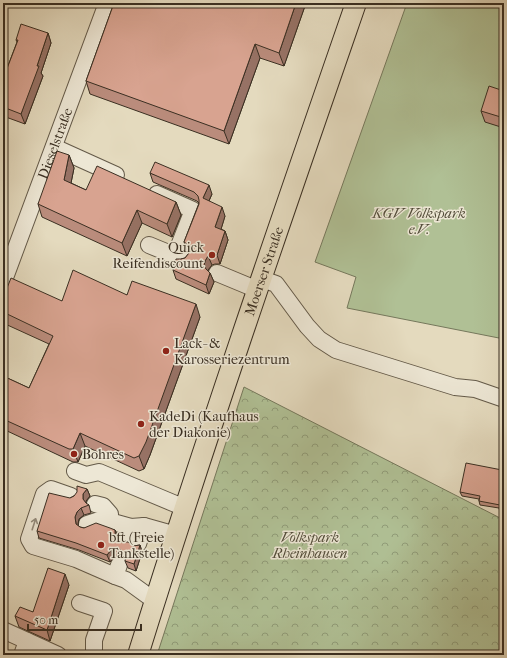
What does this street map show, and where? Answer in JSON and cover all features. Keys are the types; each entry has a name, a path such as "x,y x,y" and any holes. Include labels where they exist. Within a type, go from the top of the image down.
{"main road":[{"name":"Moerser Straße","path":"138,655 185,508 356,3"}],"street":[{"name":"Dieselstraße","path":"3,283 108,3"},
{"path":"54,148 192,210 179,257 149,244"},
{"path":"217,273 260,285 276,284 307,326 319,339 336,350 455,387 475,389 504,399"},
{"path":"75,471 86,476 99,472 185,508"},
{"path":"71,496 51,489 44,494 29,539 33,546 60,555 103,565 155,601"},
{"path":"95,504 103,506 110,514 116,529 176,535"},
{"path":"80,603 104,611 94,640 94,655"},
{"path":"3,630 24,648 58,655"}],"green space":[{"name":"KGV Volkspark e.V.","path":"407,3 504,3 504,339 347,308 356,277 315,262"},
{"name":"Volkspark Rheinhausen","path":"244,387 504,520 504,655 157,655"}],"building":[{"path":"114,3 296,3 279,53 255,44 224,131 86,81"},
{"path":"21,24 48,33 37,66 39,66 21,114 3,107 3,79 18,40 16,40"},
{"path":"489,86 504,91 504,118 481,111"},
{"path":"57,151 69,155 64,180 86,190 97,166 176,202 167,224 137,210 122,243 38,204"},
{"path":"155,162 209,185 203,198 222,207 215,227 225,231 217,255 208,256 205,261 204,266 210,273 206,285 173,270 176,259 185,258 189,253 189,248 184,242 199,204 198,196 194,192 150,173"},
{"path":"73,270 127,295 132,281 196,304 146,442 139,456 134,458 80,433 73,449 69,449 3,419 3,376 29,388 53,336 3,312 3,298 11,278 62,301"},
{"path":"504,459 504,509 499,508 500,505 479,501 480,496 460,492 466,463 502,470"},
{"path":"77,486 87,489 83,494 83,499 89,505 81,508 77,512 75,517 76,524 84,528 96,523 115,530 117,539 121,542 128,542 133,546 140,545 134,564 125,561 126,557 124,552 119,549 111,550 107,555 76,543 37,531 49,493 70,498 77,492"},
{"path":"48,568 65,574 47,630 15,616 20,607 33,612"}],"place":[{"name":"Quick Reifendiscount","path":"212,255"},
{"name":"Lack- & Karosseriezentrum","path":"166,351"},
{"name":"KadeDi (Kaufhaus der Diakonie)","path":"141,424"},
{"name":"Bohres","path":"74,454"},
{"name":"bft (Freie Tankstelle)","path":"101,545"}]}
